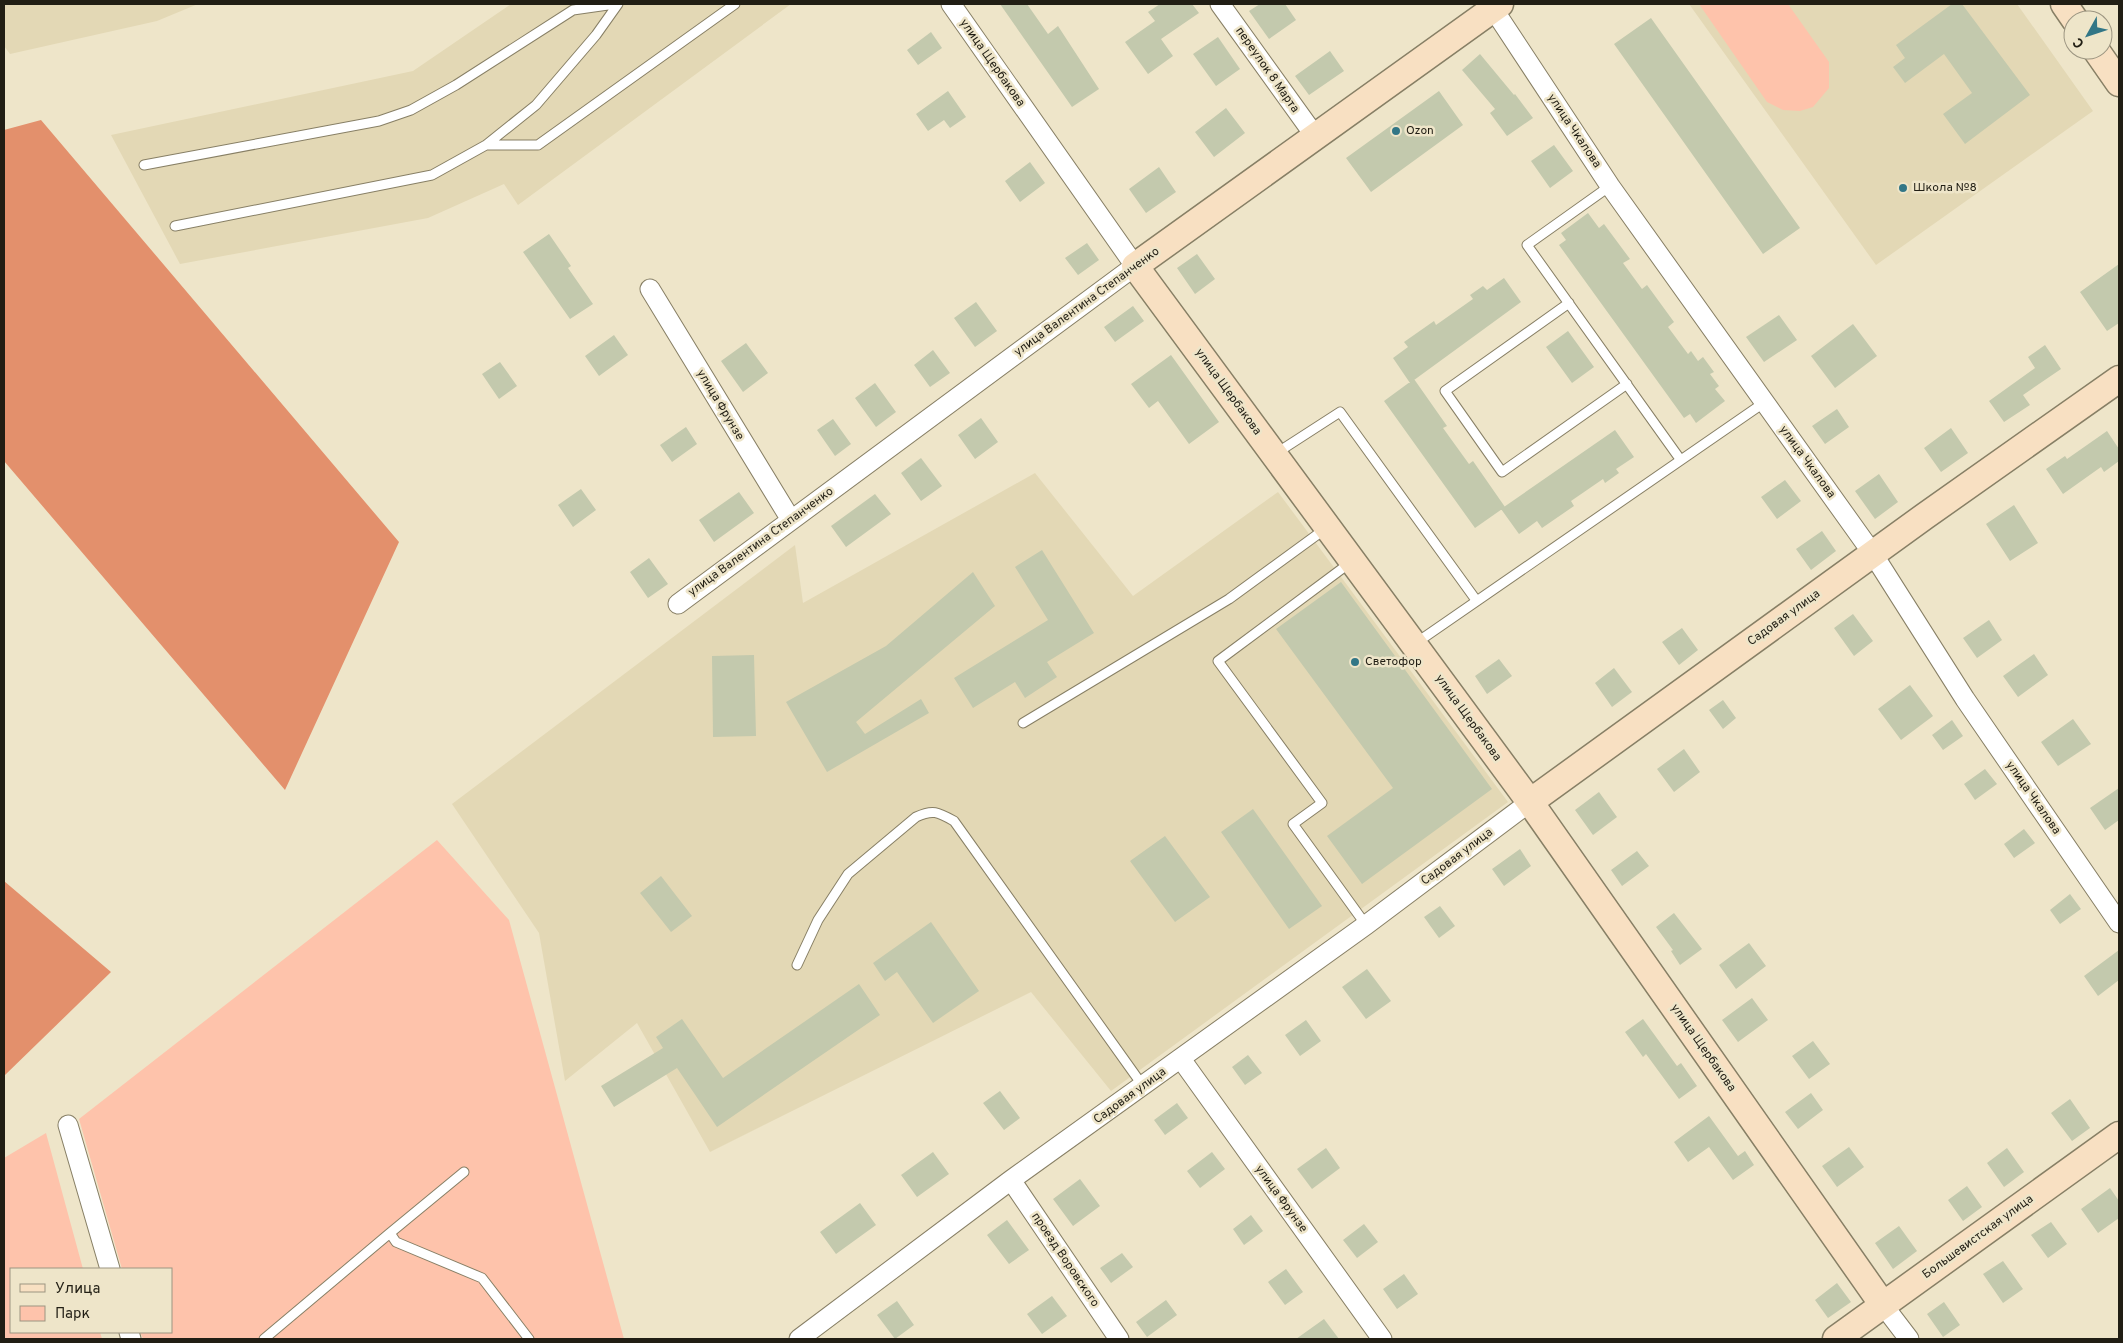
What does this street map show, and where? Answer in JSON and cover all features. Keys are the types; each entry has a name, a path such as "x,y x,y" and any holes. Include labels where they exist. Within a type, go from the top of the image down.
{"street":[{"name":"улица Щербакова","path":"951,4 1135,266 1530,802 1883,1305 1909,1339"},
{"name":"переулок 8 Марта","path":"1220,4 1315,136"},
{"name":"улица Валентина Степанченко","path":"678,604 1135,266 1494,5"},
{"name":"улица Чкалова","path":"1494,5 1610,186 1872,554 1965,699 2119,923"},
{"path":"2103,60 2119,83"},
{"name":"улица Фрунзе","path":"650,289 790,520"},
{"name":"Садовая улица","path":"798,1339 1011,1180 1366,925 1530,802 1872,554 2119,379"},
{"name":"улица Фрунзе","path":"1181,1059 1382,1339"},
{"path":"68,1125 110,1268"},
{"name":"Большевистская улица","path":"1836,1339 2119,1135"},
{"name":"проезд Воровского","path":"1011,1180 1119,1339"}],"lane":[{"path":"175,226 432,175 486,146 536,105 596,35 617,4"},
{"path":"144,165 379,121 411,110 456,86 573,10 617,4"},
{"path":"486,146 538,145 735,4"},
{"path":"1610,186 1527,245 1680,459"},
{"path":"1569,304 1445,391 1502,472 1627,384"},
{"path":"1414,644 1765,402"},
{"path":"1274,455 1340,412 1476,600"},
{"path":"1023,723 1229,599 1328,527"},
{"path":"1352,561 1218,661 1322,803 1293,824 1366,925"},
{"path":"797,965 818,920 848,874 916,817 929,811 942,814 954,821 1143,1086"},
{"path":"264,1339 464,1172"},
{"path":"390,1233 396,1242 482,1278 529,1339"}],"shaded area":[{"path":"4,4 198,4 157,21 10,54 4,46"},
{"path":"511,4 791,4 518,205 504,184 428,218 180,264 111,135 413,71"},
{"name":"Школа №8","path":"1689,4 2017,4 2093,111 1876,265"},
{"path":"41,120 399,542 285,790 4,461 4,130"},
{"path":"1035,473 1133,596 1278,492 1508,802 1111,1091 1031,992 710,1152 637,1023 565,1081 539,933 452,804 795,545 803,603"},
{"path":"4,881 111,972 4,1076"}],"green space":[{"path":"1699,4 1788,4 1829,62 1829,88 1813,107 1800,111 1783,110 1767,102"},
{"path":"437,840 509,920 624,1339 143,1339 140,1333 172,1333 172,1268 122,1268 79,1119"},
{"path":"46,1133 83,1268 10,1268 10,1333 100,1333 102,1339 4,1339 4,1158"}],"building":[{"path":"1000,4 1027,4 1048,34 1058,26 1099,89 1072,107"},
{"path":"1160,4 1192,4 1199,13 1161,39 1173,56 1148,74 1125,42 1155,21 1148,12"},
{"path":"1260,4 1285,4 1296,20 1269,39 1249,11"},
{"path":"1952,4 1962,4 2030,95 1965,144 1943,114 1972,93 1944,54 1905,83 1893,67 1905,58 1896,45"},
{"path":"1651,18 1800,228 1763,254 1614,44"},
{"path":"931,32 942,48 918,65 907,50"},
{"path":"1218,37 1240,69 1216,86 1193,54"},
{"path":"1330,51 1344,71 1309,95 1295,76"},
{"path":"1480,54 1533,118 1507,136 1490,113 1495,109 1462,70"},
{"path":"948,91 966,117 950,128 944,120 928,131 916,114"},
{"path":"1439,91 1463,125 1371,192 1346,158"},
{"path":"1226,108 1245,133 1214,157 1195,132"},
{"path":"1554,145 1573,171 1550,188 1531,161"},
{"path":"1030,162 1045,183 1020,202 1005,181"},
{"path":"1159,167 1176,192 1146,213 1129,189"},
{"path":"1588,213 1599,228 1604,224 1630,259 1623,263 1642,289 1647,285 1674,322 1668,327 1688,354 1691,351 1698,361 1703,357 1714,372 1710,374 1719,386 1715,389 1725,401 1696,423 1690,414 1684,418 1559,245 1566,240 1561,233"},
{"path":"549,234 571,266 568,268 593,304 570,319 523,252"},
{"path":"1087,243 1099,260 1078,275 1065,258"},
{"path":"1197,254 1215,279 1195,294 1177,268"},
{"path":"2119,264 2119,323 2107,331 2080,292"},
{"path":"1504,278 1521,302 1410,383 1393,358 1408,347 1404,342 1434,321 1436,325 1473,299 1470,295 1483,286 1487,290"},
{"path":"976,302 997,331 975,347 954,318"},
{"path":"1133,306 1144,321 1115,342 1104,327"},
{"path":"1779,315 1797,340 1764,362 1746,337"},
{"path":"1853,324 1877,356 1835,388 1811,356"},
{"path":"1568,331 1594,367 1572,383 1546,347"},
{"path":"614,335 628,355 599,376 585,356"},
{"path":"746,343 768,373 743,392 721,361"},
{"path":"2045,345 2061,369 2023,395 2030,405 2004,422 1989,401 2035,368 2028,357"},
{"path":"933,350 950,373 930,387 914,365"},
{"path":"1171,355 1219,422 1189,444 1158,401 1149,408 1131,384"},
{"path":"500,362 517,386 499,399 482,374"},
{"path":"1414,379 1447,426 1443,428 1469,464 1473,461 1505,507 1475,528 1384,401"},
{"path":"875,383 896,412 876,427 855,398"},
{"path":"1837,409 1849,427 1825,444 1812,426"},
{"path":"981,418 998,442 975,459 958,435"},
{"path":"833,419 851,444 835,456 817,430"},
{"path":"686,427 697,444 672,462 660,445"},
{"path":"1951,428 1968,453 1941,472 1924,448"},
{"path":"1615,430 1634,457 1616,469 1619,473 1605,483 1603,479 1571,501 1574,506 1542,528 1537,521 1519,534 1501,509"},
{"path":"2107,431 2119,449 2119,461 2104,472 2101,467 2063,494 2046,469 2065,456 2067,459"},
{"path":"921,458 942,486 921,501 901,473"},
{"path":"1879,474 1898,502 1875,519 1855,491"},
{"path":"1785,480 1801,501 1777,519 1761,497"},
{"path":"581,489 596,510 573,527 558,505"},
{"path":"739,492 754,513 714,542 699,520"},
{"path":"875,494 891,514 846,547 831,526"},
{"path":"2014,505 2038,543 2010,561 1986,524"},
{"path":"1822,531 1836,551 1811,570 1796,549"},
{"path":"1042,550 1094,633 1047,662 1057,677 1025,698 1015,682 973,708 954,678 1048,620 1015,567"},
{"path":"649,558 668,584 648,598 630,572"},
{"path":"973,572 995,606 856,722 865,734 921,699 929,713 827,772 786,702 886,646"},
{"path":"1341,582 1492,789 1362,884 1327,836 1393,788 1276,629"},
{"path":"1853,614 1873,641 1854,656 1834,628"},
{"path":"1989,620 2002,640 1977,658 1963,638"},
{"path":"1682,628 1698,650 1679,665 1662,642"},
{"path":"2034,654 2048,675 2018,697 2003,676"},
{"path":"754,655 756,736 713,737 712,656"},
{"path":"1499,659 1512,676 1487,694 1475,676"},
{"path":"1614,668 1632,692 1612,707 1595,683"},
{"path":"1910,685 1933,716 1901,740 1878,709"},
{"path":"1723,700 1736,718 1723,729 1709,710"},
{"path":"2073,719 2091,744 2058,766 2041,742"},
{"path":"1952,720 1963,736 1943,750 1932,735"},
{"path":"1684,749 1700,772 1674,792 1657,769"},
{"path":"1985,769 1997,784 1975,800 1964,784"},
{"path":"2119,788 2119,820 2105,830 2090,808"},
{"path":"1599,792 1617,817 1593,835 1575,810"},
{"path":"1253,809 1322,906 1289,929 1221,832"},
{"path":"2024,829 2035,843 2014,858 2004,844"},
{"path":"1165,836 1210,897 1175,922 1130,861"},
{"path":"1520,849 1531,866 1504,886 1492,869"},
{"path":"1637,851 1649,866 1622,886 1611,870"},
{"path":"661,876 692,916 671,932 640,893"},
{"path":"2070,894 2081,909 2060,924 2050,910"},
{"path":"1440,906 1455,926 1439,938 1424,917"},
{"path":"1674,913 1702,949 1680,965 1671,951 1673,950 1656,927"},
{"path":"931,922 979,991 933,1023 897,972 885,981 873,963"},
{"path":"1749,943 1766,966 1736,989 1719,965"},
{"path":"2119,950 2119,980 2098,996 2084,976"},
{"path":"1367,969 1391,1001 1366,1019 1342,987"},
{"path":"859,984 880,1015 717,1127 677,1068 614,1107 601,1086 663,1048 656,1037 682,1019 723,1078"},
{"path":"1752,998 1768,1020 1738,1042 1722,1020"},
{"path":"1643,1019 1677,1066 1681,1063 1697,1086 1679,1099 1646,1054 1643,1057 1625,1032"},
{"path":"1306,1020 1321,1041 1300,1056 1285,1035"},
{"path":"1813,1041 1830,1064 1809,1079 1792,1056"},
{"path":"1248,1055 1262,1073 1245,1085 1232,1067"},
{"path":"1000,1091 1020,1118 1004,1130 983,1103"},
{"path":"1811,1093 1823,1110 1798,1129 1785,1112"},
{"path":"2070,1099 2090,1128 2072,1141 2051,1113"},
{"path":"1177,1103 1188,1118 1165,1135 1154,1120"},
{"path":"1709,1116 1738,1156 1745,1151 1754,1165 1733,1180 1709,1147 1688,1162 1674,1142"},
{"path":"1849,1147 1864,1167 1837,1187 1822,1166"},
{"path":"1326,1148 1340,1168 1312,1189 1297,1169"},
{"path":"2007,1148 2024,1172 2004,1187 1987,1163"},
{"path":"933,1152 949,1174 917,1197 901,1175"},
{"path":"1212,1152 1225,1169 1200,1188 1187,1171"},
{"path":"1080,1179 1100,1206 1073,1226 1053,1199"},
{"path":"1967,1186 1982,1207 1963,1221 1948,1200"},
{"path":"2110,1188 2119,1201 2119,1218 2098,1233 2081,1209"},
{"path":"860,1203 876,1225 836,1254 820,1232"},
{"path":"1251,1215 1263,1231 1244,1245 1233,1229"},
{"path":"1007,1220 1029,1250 1009,1264 987,1235"},
{"path":"2051,1222 2067,1244 2048,1258 2031,1235"},
{"path":"1364,1224 1378,1242 1357,1258 1343,1240"},
{"path":"1899,1226 1917,1251 1893,1269 1875,1243"},
{"path":"1122,1253 1133,1267 1111,1283 1100,1268"},
{"path":"2003,1261 2023,1289 2003,1303 1983,1274"},
{"path":"1286,1269 1303,1292 1285,1305 1268,1282"},
{"path":"1404,1274 1418,1294 1397,1309 1383,1289"},
{"path":"1837,1283 1851,1302 1828,1318 1815,1300"},
{"path":"1052,1296 1067,1316 1042,1334 1027,1314"},
{"path":"1166,1300 1177,1315 1147,1337 1136,1322"},
{"path":"897,1301 914,1325 895,1339 877,1315"},
{"path":"1944,1302 1960,1325 1943,1337 1927,1314"},
{"path":"1324,1319 1339,1339 1296,1339"}],"place":[{"name":"Ozon","path":"1396,131"},
{"name":"Школа №8","path":"1903,188"},
{"name":"Светофор","path":"1355,662"}]}
